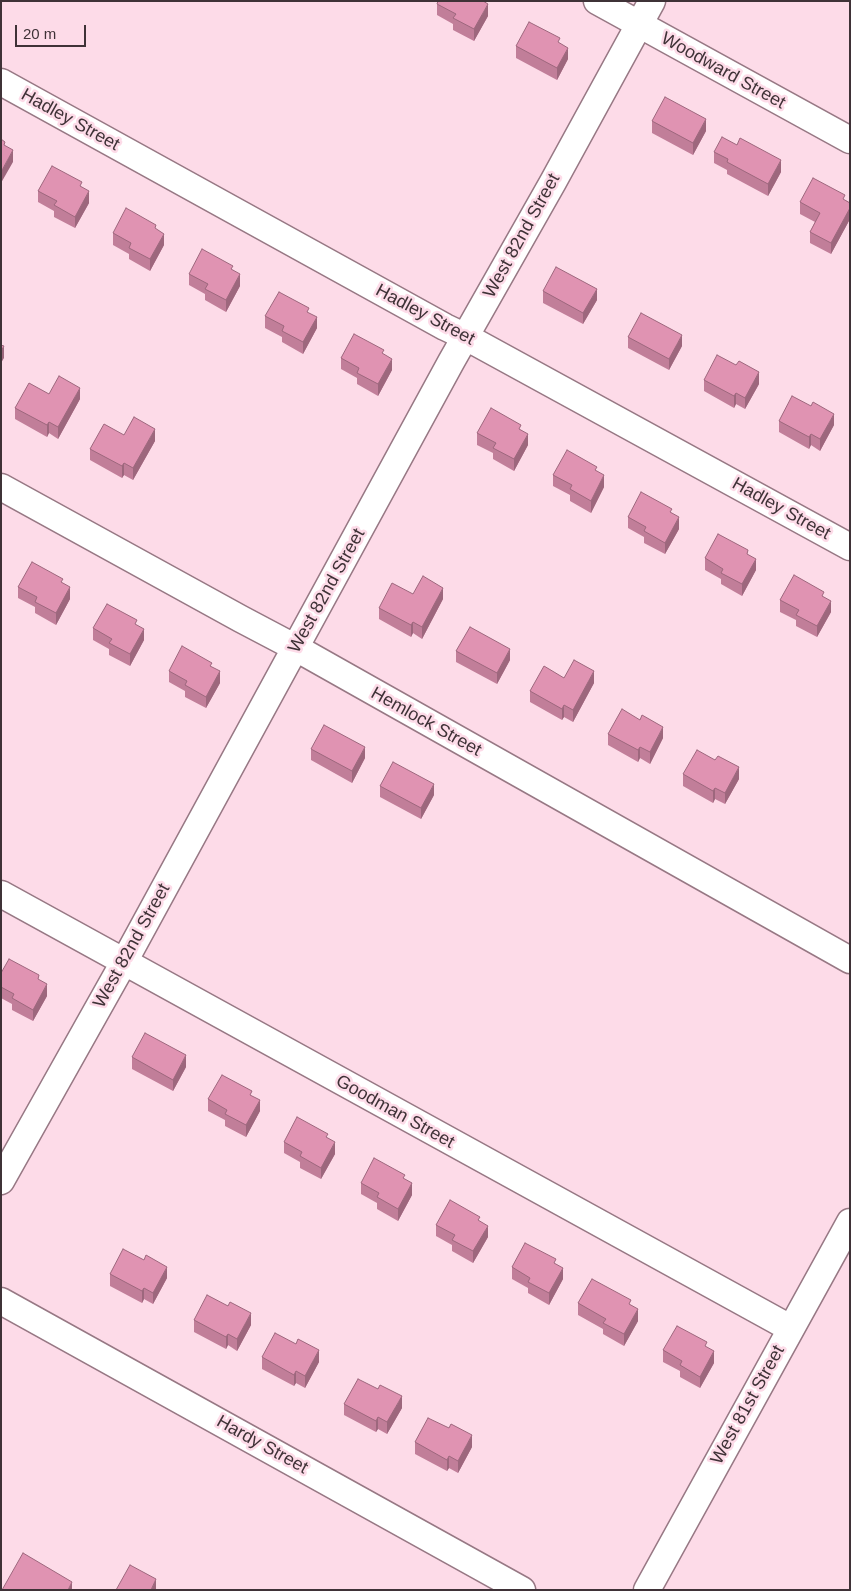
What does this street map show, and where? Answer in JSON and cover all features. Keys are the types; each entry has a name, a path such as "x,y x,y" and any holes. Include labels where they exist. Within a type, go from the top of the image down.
{"street":[{"name":"Woodward Street","path":"597,1 850,140"},
{"name":"West 82nd Street","path":"1,1181 124,962 652,1"},
{"name":"Hadley Street","path":"1,82 445,327 850,547"},
{"name":"Hemlock Street","path":"1,487 296,648 850,960"},
{"name":"Goodman Street","path":"1,894 790,1328"},
{"name":"West 81st Street","path":"647,1590 850,1222"},
{"name":"Hardy Street","path":"1,1301 522,1590"}],"building":[{"path":"438,1 483,1 488,4 474,29 453,18 456,14 437,4"},
{"path":"529,22 560,38 558,42 568,48 557,68 516,46"},
{"path":"665,97 706,119 693,143 652,121"},
{"path":"722,137 737,145 740,138 781,160 768,184 727,162 728,159 714,152"},
{"path":"1,139 5,142 4,145 13,150 1,172"},
{"path":"52,166 82,182 80,186 89,191 75,217 54,205 57,201 38,191"},
{"path":"813,178 845,195 843,199 850,203 850,208 831,243 810,232 820,213 800,202"},
{"path":"126,208 156,225 155,228 164,234 150,259 129,248 131,243 113,233"},
{"path":"202,249 233,266 231,269 240,274 226,300 205,289 208,284 189,274"},
{"path":"556,267 597,289 583,313 543,291"},
{"path":"279,292 309,308 307,312 317,317 303,342 282,331 284,326 265,316"},
{"path":"641,313 682,335 669,359 628,337"},
{"path":"354,334 384,350 382,353 392,359 378,384 357,373 359,368 341,358"},
{"path":"717,355 736,365 739,361 759,372 745,398 736,393 734,396 704,380"},
{"path":"59,376 80,388 58,427 49,422 47,425 15,408 29,383 49,394"},
{"path":"792,396 811,406 813,402 834,414 820,439 811,434 809,437 779,421"},
{"path":"491,408 521,425 519,429 528,434 514,459 493,448 496,443 477,433"},
{"path":"134,417 155,429 133,468 124,463 122,466 90,449 104,424 124,435"},
{"path":"567,450 597,467 595,470 604,475 591,501 570,489 572,485 553,475"},
{"path":"641,492 672,509 670,512 679,517 665,543 644,531 646,527 628,517"},
{"path":"718,534 748,550 747,554 756,559 742,584 721,573 723,569 705,558"},
{"path":"32,562 63,579 61,582 70,587 56,613 35,602 37,597 18,587"},
{"path":"794,575 824,592 822,596 831,601 817,626 796,615 799,610 780,600"},
{"path":"423,576 443,588 422,627 413,622 411,625 379,608 392,583 413,594"},
{"path":"107,604 137,620 135,624 144,629 130,654 109,643 112,639 93,628"},
{"path":"470,627 510,649 497,673 456,651"},
{"path":"182,646 212,663 210,666 220,671 206,697 185,685 187,681 169,671"},
{"path":"574,660 594,671 573,710 564,705 562,709 530,691 544,666 564,678"},
{"path":"622,709 640,720 642,715 663,727 650,752 640,747 638,750 608,734"},
{"path":"324,725 365,747 352,771 311,749"},
{"path":"697,750 715,760 718,756 739,767 725,793 715,788 713,791 683,774"},
{"path":"393,762 434,784 421,808 380,786"},
{"path":"9,959 39,975 38,979 47,984 33,1010 12,998 14,994 1,987 1,973"},
{"path":"145,1033 186,1055 173,1080 132,1057"},
{"path":"222,1075 252,1091 250,1095 260,1100 246,1125 225,1114 227,1110 208,1099"},
{"path":"297,1117 328,1134 326,1137 335,1142 321,1168 300,1156 302,1152 284,1142"},
{"path":"374,1158 405,1175 403,1178 412,1183 398,1209 377,1197 379,1193 361,1183"},
{"path":"450,1200 480,1217 478,1220 488,1226 473,1251 452,1240 455,1235 436,1225"},
{"path":"525,1243 556,1259 554,1263 563,1268 549,1293 528,1282 530,1278 512,1267"},
{"path":"123,1249 144,1260 146,1255 167,1267 153,1293 144,1288 142,1291 110,1274"},
{"path":"592,1279 631,1300 629,1304 638,1309 624,1334 603,1323 606,1319 578,1303"},
{"path":"207,1295 228,1306 230,1302 251,1313 237,1339 228,1334 226,1337 194,1320"},
{"path":"677,1326 707,1342 705,1346 714,1351 700,1377 680,1365 682,1361 663,1350"},
{"path":"275,1333 296,1344 298,1339 319,1350 305,1376 296,1371 294,1375 262,1357"},
{"path":"358,1379 378,1389 380,1385 402,1396 387,1422 378,1417 376,1421 344,1404"},
{"path":"428,1418 449,1428 451,1424 472,1435 458,1461 449,1456 447,1460 415,1442"},
{"path":"23,1553 72,1582 68,1590 2,1590"},
{"path":"130,1565 156,1579 151,1590 116,1590"}]}
